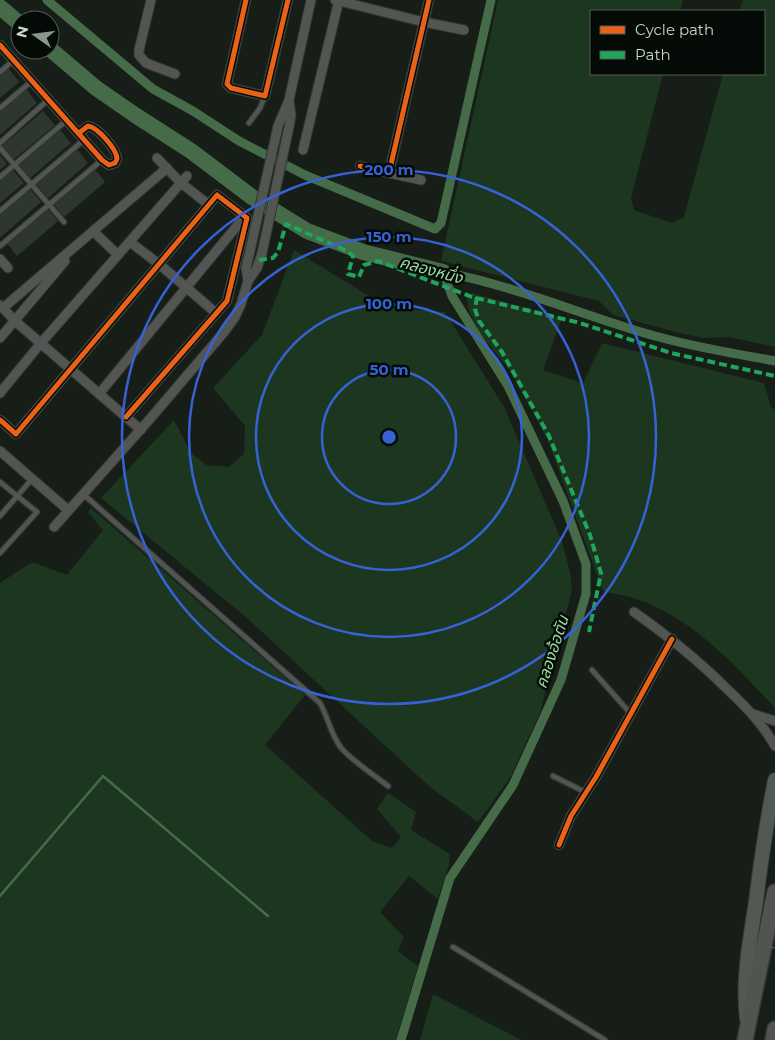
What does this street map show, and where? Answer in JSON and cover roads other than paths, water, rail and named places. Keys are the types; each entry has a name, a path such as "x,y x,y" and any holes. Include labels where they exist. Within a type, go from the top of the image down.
{"main road":[{"path":"746,1032 745,972 762,849 775,780"},
{"path":"746,1032 775,892"},
{"path":"773,1040 775,1029"}],"street":[{"path":"150,0 138,50 139,55 146,63 175,74"},
{"path":"246,0 227,84 231,88 265,96 288,0"},
{"path":"248,281 246,268 278,126 289,100 311,0"},
{"path":"303,150 338,0 464,30"},
{"path":"389,173 429,0"},
{"path":"0,45 10,56"},
{"path":"14,60 102,160 109,165 115,163 117,159 116,150 91,126 84,128 82,136"},
{"path":"54,527 226,331 241,304 248,281 257,268 262,253 289,127 291,115 289,100"},
{"path":"157,158 184,180 209,205"},
{"path":"360,166 421,180"},
{"path":"141,430 15,321 1,306 81,242 167,168"},
{"path":"0,393 41,343 184,180"},
{"path":"0,420 16,434 217,195 247,218 227,301 126,417"},
{"path":"100,394 245,216"},
{"path":"93,231 118,255"},
{"path":"0,338 81,242"},
{"path":"130,242 216,313"},
{"path":"0,259 8,268"},
{"path":"0,451 68,510"},
{"path":"634,612 696,659 752,714 775,746"},
{"path":"559,845 566,826 587,793 672,639"},
{"path":"752,714 775,721"}],"lane":[{"path":"0,72 14,60"},
{"path":"0,108 32,80"},
{"path":"249,123 260,108 265,96"},
{"path":"0,143 49,100"},
{"path":"0,177 67,120"},
{"path":"0,211 82,136"},
{"path":"0,148 64,222"},
{"path":"0,246 102,160"},
{"path":"0,516 32,479"},
{"path":"0,483 37,512 0,553"},
{"path":"83,494 320,703 342,748 388,786"},
{"path":"592,670 631,714"},
{"path":"553,776 587,793"},
{"path":"453,947 605,1040"}],"waterway":[{"path":"47,0 153,89 193,111 239,141 305,175 435,229 441,223 491,0"},
{"name":"คลองหนึ่ง","path":"0,7 10,16"},
{"name":"คลองหนึ่ง","path":"60,57 96,88 191,151 252,197 307,231 363,252 443,272"},
{"name":"คลองหนึ่ง","path":"443,272 518,291 657,337 775,361"},
{"name":"คลองอ้อตัน","path":"401,1040 450,878 513,785 561,680 586,594 586,564 563,501 508,386 452,296 443,272"},
{"path":"0,896 103,776 268,916"}]}
